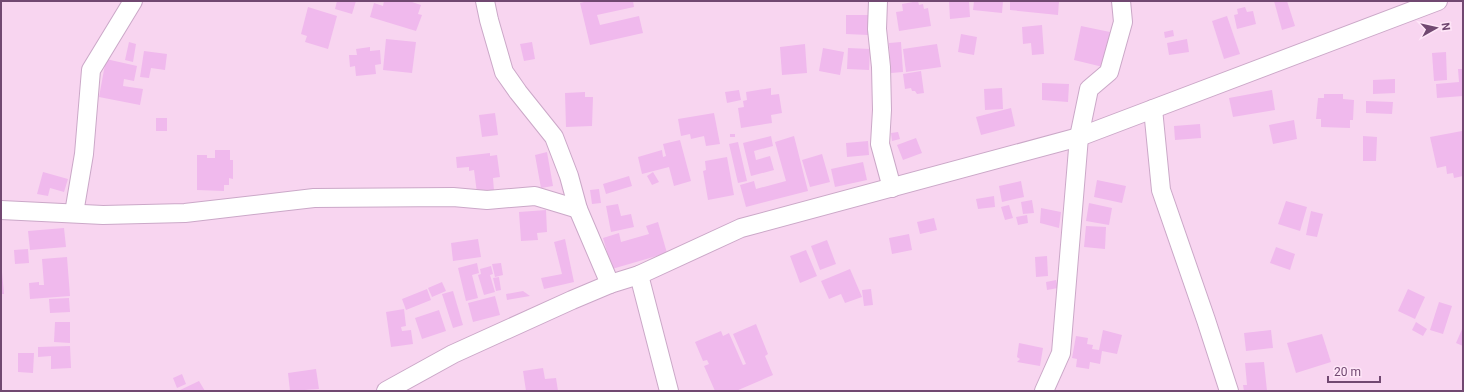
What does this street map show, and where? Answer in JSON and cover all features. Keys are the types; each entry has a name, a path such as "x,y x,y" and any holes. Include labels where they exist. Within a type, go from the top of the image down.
{"street":[{"path":"74,213 84,154 91,70 133,1"},
{"path":"485,1 504,72 554,137 569,176 578,209 610,284"},
{"path":"878,1 877,29 881,67 882,110 880,144 892,188"},
{"path":"1044,391 1061,353 1079,137 1089,89 1109,72 1123,22 1121,1"},
{"path":"386,391 454,354 572,300 610,284 639,275 741,228 1079,137 1438,1"},
{"path":"1153,109 1161,190 1229,391"},
{"path":"1,210 103,215 185,213 321,198 453,197 487,200 535,196 578,209"},
{"path":"639,275 668,391"}],"shaded area":[{"path":"1,1 1463,1 1463,391 1,391"}],"building":[{"path":"337,1 356,1 352,14 335,9"},
{"path":"384,1 412,1 421,5 418,14 422,15 416,31 370,17 374,3 383,6"},
{"path":"588,1 633,1 634,7 597,15 600,25 639,16 643,33 590,45 580,3"},
{"path":"918,1 919,5 923,4 924,9 928,8 931,26 899,31 896,12 903,11 902,4"},
{"path":"949,1 969,1 970,17 950,19"},
{"path":"974,1 1003,1 1002,13 973,10"},
{"path":"1010,1 1059,1 1058,15 1010,10"},
{"path":"1274,1 1287,1 1295,26 1282,30"},
{"path":"308,7 337,16 328,49 305,42 307,36 301,34"},
{"path":"1245,7 1247,12 1253,11 1256,24 1237,29 1234,15 1238,14 1237,9"},
{"path":"846,15 868,15 868,35 846,34"},
{"path":"1227,16 1240,54 1224,59 1212,21"},
{"path":"1042,25 1044,54 1032,55 1031,43 1023,44 1022,27"},
{"path":"1081,26 1110,32 1103,67 1074,60"},
{"path":"1173,30 1174,36 1165,38 1164,32"},
{"path":"961,34 977,37 974,55 958,52"},
{"path":"386,39 416,42 412,73 383,70"},
{"path":"1187,39 1189,52 1169,55 1167,43"},
{"path":"129,42 136,44 133,62 125,60"},
{"path":"532,42 535,59 524,61 520,44"},
{"path":"901,42 903,72 891,73 889,43"},
{"path":"805,44 807,73 782,75 780,47"},
{"path":"937,44 941,67 906,72 903,49"},
{"path":"370,47 370,51 380,50 381,64 375,65 376,74 356,76 355,66 350,67 349,55 357,55 356,49"},
{"path":"823,48 844,52 840,75 819,71"},
{"path":"848,48 870,49 869,70 847,69"},
{"path":"144,51 167,54 165,70 151,68 149,78 140,77"},
{"path":"1446,52 1447,80 1434,81 1432,53"},
{"path":"106,59 137,66 134,81 124,79 123,86 143,89 140,105 99,97"},
{"path":"1458,69 1463,69 1463,96 1437,98 1436,84 1459,82"},
{"path":"921,71 924,93 917,94 915,91 912,91 911,88 905,89 903,74"},
{"path":"1395,79 1395,93 1373,94 1373,80"},
{"path":"1042,83 1069,84 1068,102 1042,100"},
{"path":"771,88 771,95 779,94 782,113 771,115 772,123 741,128 738,108 744,107 743,101 747,100 746,92"},
{"path":"1002,88 1003,109 985,110 984,89"},
{"path":"739,90 741,100 727,103 725,92"},
{"path":"1272,90 1275,110 1233,117 1229,98"},
{"path":"585,92 585,97 593,97 592,126 566,127 565,93"},
{"path":"1324,94 1343,94 1343,99 1354,100 1353,120 1350,120 1350,128 1321,127 1321,119 1316,119 1318,98 1324,98"},
{"path":"1366,101 1393,102 1392,114 1366,113"},
{"path":"1011,108 1015,126 981,135 976,117"},
{"path":"495,113 498,135 482,137 479,115"},
{"path":"714,113 720,144 706,146 704,136 691,139 690,134 681,136 678,119"},
{"path":"156,118 167,118 167,131 156,131"},
{"path":"1294,120 1297,139 1273,144 1269,125"},
{"path":"1200,124 1201,138 1175,140 1174,126"},
{"path":"1462,131 1463,176 1454,178 1453,173 1447,174 1446,166 1437,168 1430,137"},
{"path":"898,132 900,139 892,141 891,133"},
{"path":"730,134 735,134 735,137 730,137"},
{"path":"771,136 773,146 754,151 756,160 770,156 774,170 751,176 743,143"},
{"path":"794,136 808,191 746,207 740,185 754,181 756,189 786,181 775,142"},
{"path":"1363,136 1377,137 1376,161 1363,161"},
{"path":"916,138 922,153 903,160 897,145"},
{"path":"680,140 691,181 674,186 669,167 642,174 638,157 662,150 663,157 666,156 663,144"},
{"path":"868,141 869,155 847,157 846,143"},
{"path":"738,142 747,181 738,183 729,144"},
{"path":"215,150 230,150 230,160 233,160 233,179 229,178 229,185 224,185 224,191 197,190 197,155 207,155 207,158 215,158"},
{"path":"547,152 553,186 541,188 535,155"},
{"path":"490,153 490,156 497,155 500,177 493,178 494,191 477,193 474,170 469,171 469,167 457,168 456,157"},
{"path":"822,154 830,182 810,187 802,160"},
{"path":"727,157 734,195 708,200 703,171 706,170 705,161"},
{"path":"863,162 867,180 835,187 831,169"},
{"path":"43,172 68,179 64,192 50,188 48,196 37,194"},
{"path":"653,172 659,182 652,185 647,176"},
{"path":"629,176 632,186 606,194 603,184"},
{"path":"1097,180 1126,186 1122,203 1094,197"},
{"path":"1021,181 1024,197 1002,202 999,186"},
{"path":"599,189 601,203 592,204 590,190"},
{"path":"994,196 995,207 978,209 976,199"},
{"path":"1032,200 1034,213 1023,214 1021,202"},
{"path":"1286,201 1307,207 1300,231 1278,224"},
{"path":"1089,203 1112,208 1109,225 1086,221"},
{"path":"618,204 621,216 631,214 634,227 611,232 606,206"},
{"path":"1009,205 1013,218 1005,220 1001,207"},
{"path":"1041,208 1061,212 1059,228 1040,223"},
{"path":"546,210 547,232 537,233 538,240 521,241 519,212"},
{"path":"1311,211 1323,214 1317,237 1306,235"},
{"path":"1027,215 1028,223 1018,225 1016,217"},
{"path":"934,218 937,230 920,234 917,222"},
{"path":"658,222 667,253 612,269 603,238 619,233 621,242 649,234 646,226"},
{"path":"1086,226 1106,227 1105,249 1084,247"},
{"path":"64,228 66,247 30,250 28,231"},
{"path":"909,234 912,250 892,254 889,238"},
{"path":"478,239 481,257 453,261 451,243"},
{"path":"565,239 574,282 544,289 541,278 562,274 554,242"},
{"path":"827,240 836,264 820,270 811,246"},
{"path":"1276,247 1295,254 1290,270 1270,263"},
{"path":"28,249 29,263 15,264 14,250"},
{"path":"806,250 817,276 800,283 790,256"},
{"path":"1047,256 1048,276 1036,277 1035,257"},
{"path":"67,257 70,296 30,299 29,283 39,282 39,285 44,285 42,259"},
{"path":"477,263 479,273 472,275 478,298 466,301 458,268"},
{"path":"501,263 503,275 495,277 492,264"},
{"path":"491,266 493,274 490,275 495,292 484,295 478,275 481,274 480,269"},
{"path":"850,269 862,297 845,303 841,294 829,299 821,281"},
{"path":"2,272 4,294 1,294"},
{"path":"499,277 501,290 496,291 493,278"},
{"path":"1056,280 1058,288 1047,290 1046,282"},
{"path":"442,282 446,291 432,297 428,288"},
{"path":"427,289 431,300 406,310 402,299"},
{"path":"871,289 873,305 864,306 862,290"},
{"path":"1408,289 1425,297 1415,319 1398,311"},
{"path":"453,291 463,325 453,328 442,294"},
{"path":"523,291 530,296 507,300 506,294"},
{"path":"495,296 500,315 473,322 468,303"},
{"path":"69,298 70,312 50,313 49,299"},
{"path":"1439,302 1452,306 1443,334 1430,330"},
{"path":"404,309 406,326 401,327 402,331 411,330 413,344 391,347 386,312"},
{"path":"439,310 446,331 422,339 415,318"},
{"path":"55,322 70,322 70,343 54,342"},
{"path":"1416,322 1427,329 1423,336 1412,330"},
{"path":"756,324 768,354 765,356 773,375 736,391 715,391 704,366 709,364 707,360 703,361 695,342 721,331 723,336 729,333 743,365 746,364 733,334"},
{"path":"1463,327 1463,346 1456,343"},
{"path":"1103,330 1122,335 1117,354 1102,351 1100,364 1090,362 1089,369 1076,367 1077,359 1072,358 1076,336 1088,338 1087,344 1093,345 1092,349 1099,350"},
{"path":"1271,330 1273,348 1246,351 1244,333"},
{"path":"1322,334 1331,362 1296,373 1287,343"},
{"path":"1019,343 1043,348 1040,366 1017,362 1020,359 1017,357"},
{"path":"70,346 71,368 51,369 51,356 38,357 38,347"},
{"path":"18,353 34,353 33,373 18,372"},
{"path":"1264,362 1267,391 1244,391 1243,385 1247,385 1245,363"},
{"path":"543,368 545,379 556,378 558,391 526,391 523,371"},
{"path":"316,369 319,389 290,391 288,373"},
{"path":"182,374 186,384 177,388 173,378"},
{"path":"199,381 205,391 178,391"}]}
